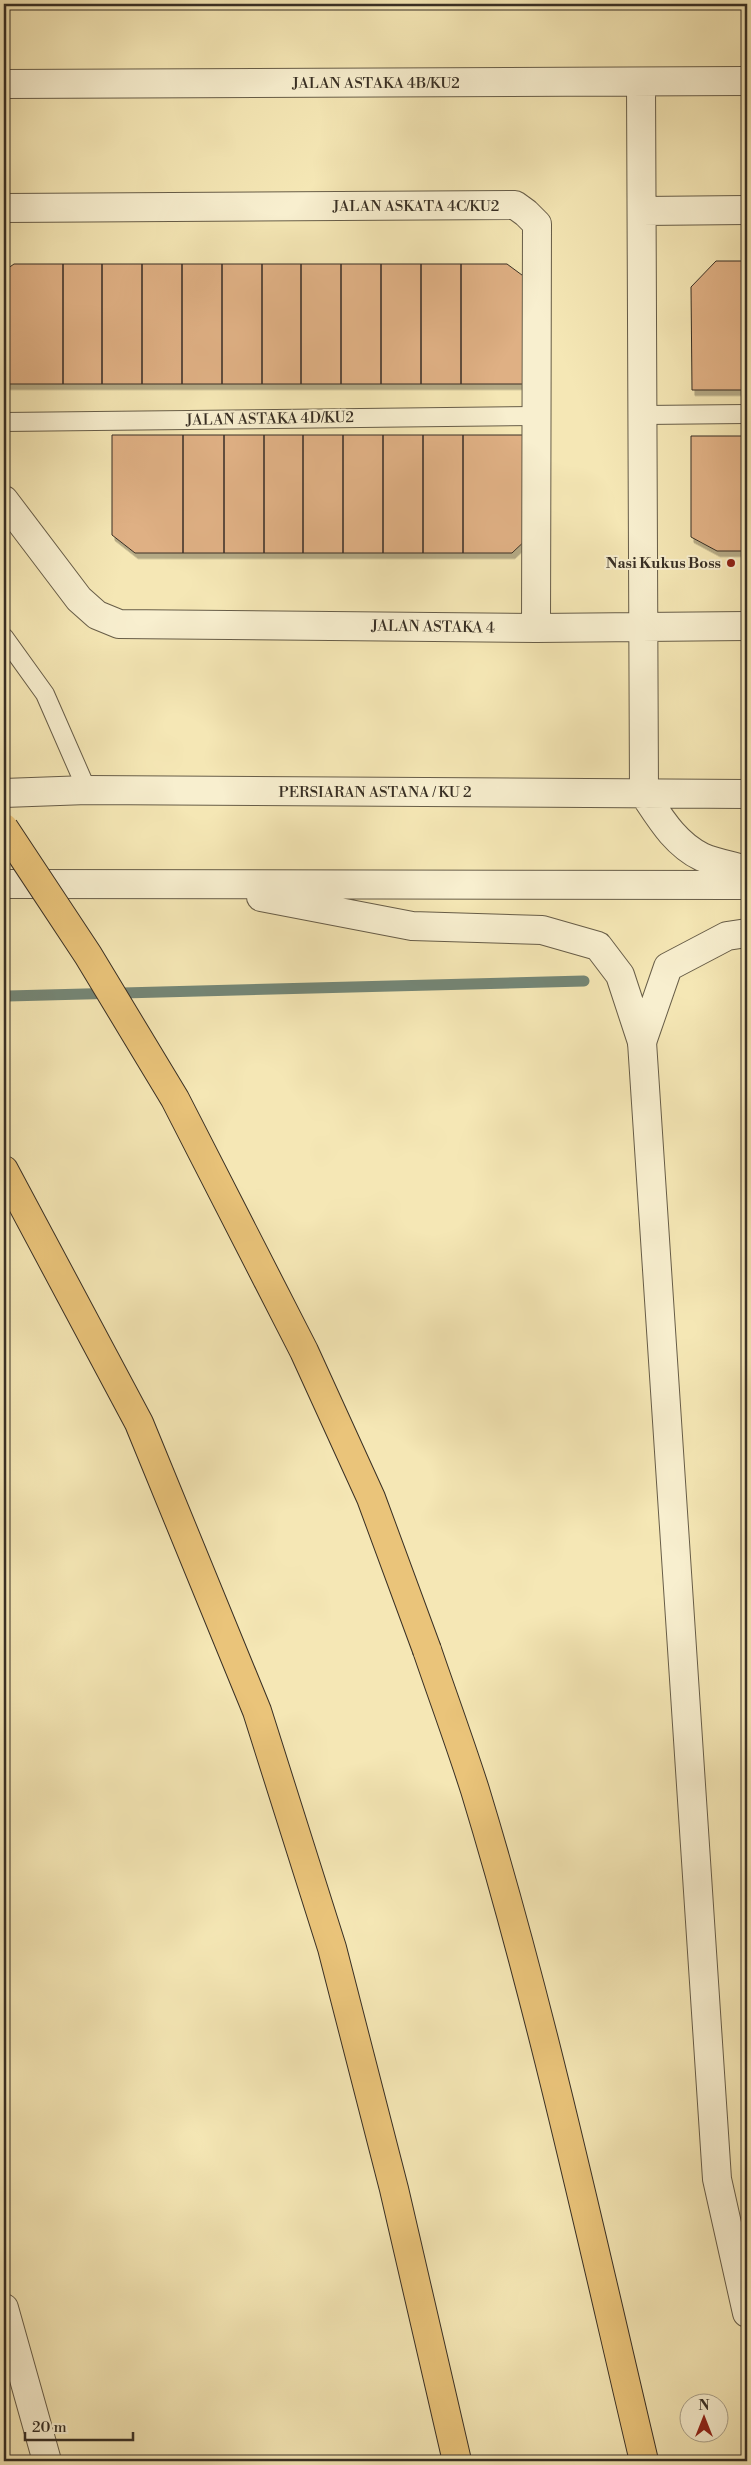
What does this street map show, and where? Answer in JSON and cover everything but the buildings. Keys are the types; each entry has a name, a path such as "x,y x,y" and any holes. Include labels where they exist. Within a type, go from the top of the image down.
{"highway":[{"path":"4,828 88,955 175,1099 304,1351 372,1498 474,1788 516,1932 586,2214 644,2461"},
{"path":"4,1170 139,1423 256,1712 332,1948 394,2189 457,2461"}],"street":[{"path":"641,82 644,794 664,824 685,847 704,858 747,870"},
{"name":"JALAN ASTAKA 4B/KU2","path":"4,84 747,82"},
{"name":"JALAN ASKATA 4C/KU2","path":"4,208 514,205 526,213 537,224 536,628"},
{"path":"642,211 747,210"},
{"name":"JALAN ASTAKA 4","path":"4,500 79,598 97,615 119,624 536,628 747,626"},
{"name":"PERSIARAN ASTANA / KU 2","path":"4,793 87,790 747,794"},
{"path":"4,884 747,886"},
{"path":"196,884 412,926 542,930 598,946 620,976 642,1042 717,2180 747,2313"},
{"path":"642,1042 668,967 727,936 747,933"},
{"path":"4,2308 13,2376 47,2461"}],"lane":[{"path":"643,415 747,414"},
{"name":"JALAN ASTAKA 4D/KU2","path":"4,422 536,416"},
{"path":"4,637 45,694 87,790"}],"waterway":[{"path":"8,996 584,981"}],"place":[{"name":"Nasi Kukus Boss","path":"731,563"}]}
